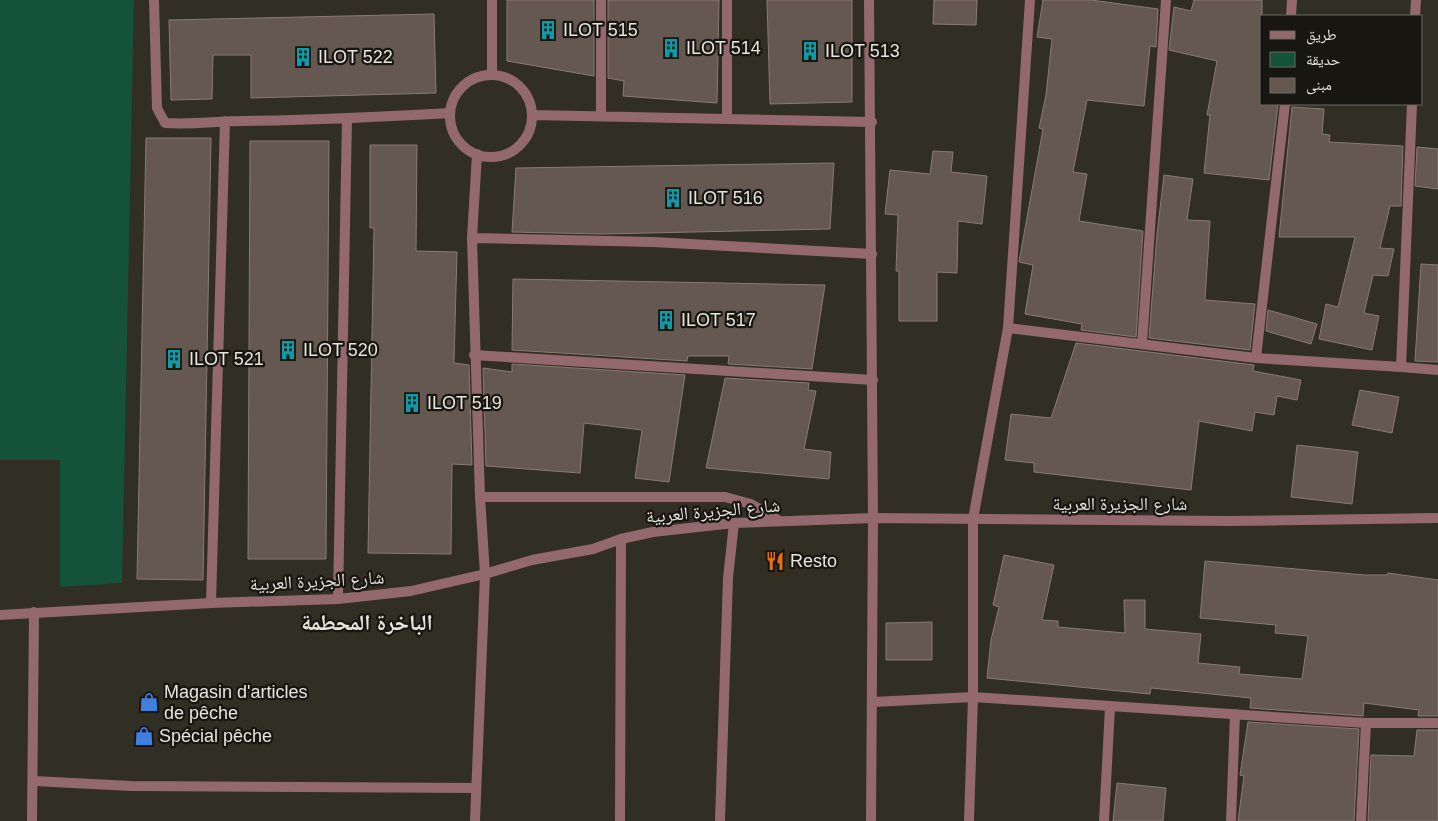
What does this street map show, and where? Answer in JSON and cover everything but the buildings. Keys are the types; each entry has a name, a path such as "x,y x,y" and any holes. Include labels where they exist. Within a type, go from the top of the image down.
{"street":[{"path":"154,0 157,108 165,123 193,125 226,121 347,119 450,113"},
{"path":"492,0 492,74"},
{"path":"601,0 601,115"},
{"path":"727,119 728,0"},
{"path":"869,0 872,122 873,380 871,821"},
{"path":"969,821 973,697 973,519 1008,328 1030,0"},
{"path":"1142,344 1166,0"},
{"path":"1291,15 1292,0"},
{"path":"1415,15 1416,0"},
{"path":"492,74 504,76 515,82 524,91 532,114 530,128 524,140 515,149 503,155 490,157 477,154 466,148 456,138 451,126 450,113 452,101 459,90 479,76 492,74"},
{"path":"1256,358 1285,105"},
{"path":"1401,367 1412,105"},
{"path":"532,114 872,122"},
{"path":"338,599 347,119"},
{"path":"211,603 226,121"},
{"path":"474,821 485,574 474,355 472,238 477,154"},
{"path":"472,238 652,242 872,254"},
{"path":"1008,328 1256,358 1438,370"},
{"path":"474,355 873,380"},
{"path":"480,497 725,496 751,504 778,520"},
{"name":"شارع الجزيرة العربية","path":"0,615 211,603 338,599 411,591 485,574 532,560 592,549 621,539 653,532 778,520 873,518 1229,521 1438,518"},
{"path":"720,821 728,578 734,523"},
{"path":"620,821 621,539"},
{"path":"32,821 34,781 34,612"},
{"path":"873,702 973,697 1366,723 1438,723"},
{"path":"1104,821 1110,707"},
{"path":"1231,821 1235,714"},
{"path":"1361,821 1366,723"},
{"path":"34,781 131,786 476,788"}],"green space":[{"path":"0,0 134,0 122,583 60,587 60,460 0,460"}],"place":[{"name":"ILOT 515","path":"548,30"},
{"name":"ILOT 514","path":"671,48"},
{"name":"ILOT 513","path":"810,51"},
{"name":"ILOT 522","path":"303,57"},
{"name":"ILOT 516","path":"673,198"},
{"name":"ILOT 517","path":"666,320"},
{"name":"ILOT 520","path":"288,350"},
{"name":"ILOT 521","path":"174,359"},
{"name":"ILOT 519","path":"412,403"},
{"name":"Resto","path":"775,561"},
{"name":"Magasin d'articles de pêche","path":"149,702"},
{"name":"Spécial pêche","path":"144,736"}],"district":[{"name":"الباخرة المحطمة","path":"367,622"}]}
